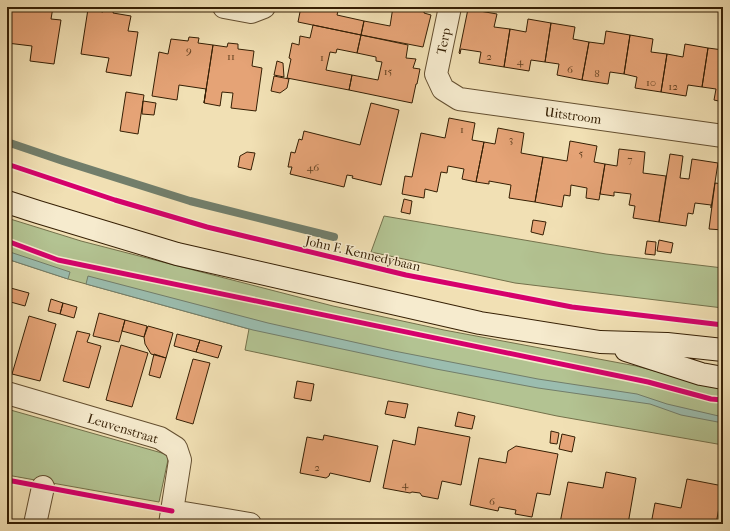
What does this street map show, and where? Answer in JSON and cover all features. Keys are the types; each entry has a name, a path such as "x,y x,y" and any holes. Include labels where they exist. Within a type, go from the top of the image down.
{"main road":[{"path":"224,7 252,12 264,7"},
{"name":"Terp","path":"436,74 450,7"},
{"name":"Uitstroom","path":"436,74 443,89 459,99 723,136"},
{"path":"7,202 177,254 480,323 600,342 667,344 723,350"},
{"path":"600,342 700,374 723,378"},
{"name":"Leuvenstraat","path":"7,393 160,438 176,448 180,460 171,517"},
{"path":"35,524 43,487"},
{"path":"171,517 250,524"}],"green space":[{"path":"384,216 606,254 723,268 723,308 515,283 371,252"},
{"path":"7,218 81,241 333,306 444,330 636,366 707,385 723,387 723,445 557,416 245,350 249,329 68,279 7,259"},
{"path":"7,409 169,455 159,502 7,475"}],"shaded area":[{"path":"7,251 70,272 68,279 7,259"},
{"path":"88,276 268,323 394,351 538,379 637,394 667,404 723,417 723,423 681,415 650,404 538,388 436,369 253,330 86,284"}],"building":[{"path":"10,7 53,7 51,19 61,20 54,64 30,61 32,46 7,43 7,26"},
{"path":"104,7 114,9 113,13 131,16 128,31 138,32 131,76 106,72 109,58 81,54 88,9 103,12"},
{"path":"301,7 339,7 337,15 364,21 361,35 298,22"},
{"path":"393,7 425,7 424,13 431,15 423,47 361,35 364,21 390,26"},
{"path":"468,9 497,14 494,27 510,29 504,67 479,63 481,52 461,49 460,54 459,53"},
{"path":"528,19 551,23 545,62 531,60 529,71 504,67 510,29 526,32"},
{"path":"551,23 575,27 573,39 589,42 582,80 557,75 559,64 545,62"},
{"path":"313,25 361,35 357,53 337,49 336,53 330,52 326,70 352,75 349,90 287,78 291,59 289,58 292,43 299,45 300,36 310,38"},
{"path":"606,31 630,35 624,74 610,72 608,84 582,80 589,42 604,44"},
{"path":"361,35 408,45 406,58 416,59 413,68 420,69 412,103 349,90 352,75 378,80 382,62 376,61 376,57 357,53"},
{"path":"630,35 653,39 651,52 667,54 661,92 635,88 637,77 624,74"},
{"path":"189,37 199,38 198,43 213,45 204,103 206,89 179,85 177,100 152,96 159,52 168,54 171,39 188,41"},
{"path":"228,43 238,44 238,49 254,51 252,66 262,68 256,111 231,108 233,93 222,92 220,106 204,103 213,45 227,47"},
{"path":"685,44 708,48 702,87 688,85 686,96 661,92 667,54 683,57"},
{"path":"708,48 723,50 723,102 714,100 716,89 702,87"},
{"path":"277,61 283,63 284,77 274,75"},
{"path":"274,76 289,79 287,88 280,93 271,91"},
{"path":"126,92 144,95 138,134 120,131"},
{"path":"143,101 156,103 154,115 142,114"},
{"path":"371,103 399,110 381,185 352,178 353,176 347,175 344,187 290,174 292,167 288,167 291,152 295,153 299,139 302,140 304,131 360,145"},
{"path":"449,118 475,123 472,140 484,142 476,182 462,179 464,169 448,166 447,173 441,172 437,192 425,189 424,198 402,194 405,176 412,177 421,133 445,138"},
{"path":"498,128 524,133 521,153 543,157 535,202 509,198 511,185 489,181 489,184 476,182 484,142 495,144"},
{"path":"570,141 597,146 594,162 605,164 599,200 586,198 587,188 571,185 570,196 564,195 562,207 535,202 543,157 567,161"},
{"path":"619,149 645,152 643,173 666,176 659,222 633,218 635,206 629,205 631,194 614,192 614,196 600,194 605,164 617,166"},
{"path":"247,152 255,153 251,170 238,167 240,156"},
{"path":"670,154 683,156 680,178 689,179 692,159 718,163 711,208 711,205 695,203 693,214 688,213 686,226 659,222"},
{"path":"715,183 723,184 723,230 709,229"},
{"path":"404,199 412,201 410,214 401,212"},
{"path":"533,220 546,222 543,235 531,232"},
{"path":"659,240 673,243 671,253 657,251"},
{"path":"647,241 656,242 655,255 645,254"},
{"path":"7,287 29,293 25,306 7,301"},
{"path":"51,299 63,303 60,314 48,311"},
{"path":"63,303 77,307 74,318 60,314"},
{"path":"99,313 125,320 119,342 93,336"},
{"path":"29,316 56,324 40,381 12,374"},
{"path":"125,320 147,326 144,337 122,331"},
{"path":"148,326 173,333 166,358 151,354 145,344 144,337"},
{"path":"77,331 90,334 87,342 101,346 89,388 63,381"},
{"path":"177,334 200,340 196,352 174,346"},
{"path":"200,340 222,346 218,358 196,352"},
{"path":"121,345 148,353 132,407 106,400"},
{"path":"154,354 166,358 160,378 149,375"},
{"path":"193,359 210,363 193,424 176,419"},
{"path":"297,381 314,384 311,401 294,398"},
{"path":"388,401 408,404 405,418 385,414"},
{"path":"458,412 475,416 472,429 455,426"},
{"path":"418,427 470,437 461,485 442,481 438,499 422,496 420,493 410,493 383,488 393,440 415,445"},
{"path":"551,431 559,433 557,444 550,443"},
{"path":"562,434 575,437 572,452 559,449"},
{"path":"324,435 378,446 370,482 330,473 326,478 300,473 307,437 323,440"},
{"path":"516,446 558,454 550,495 537,493 532,517 515,514 516,510 499,507 498,511 470,505 479,458 506,463 508,451"},
{"path":"606,472 636,478 628,524 560,523 568,482 603,488"},
{"path":"687,479 723,486 716,524 651,524 655,503 681,508"}],"waterway":[{"path":"7,142 190,201 334,237"}],"cycle path":[{"name":"John F. Kennedybaan","path":"7,164 115,200 207,227 406,275 572,307 723,325"},
{"path":"7,241 58,260 648,382 711,399 723,400"},
{"path":"7,480 172,511"}]}
